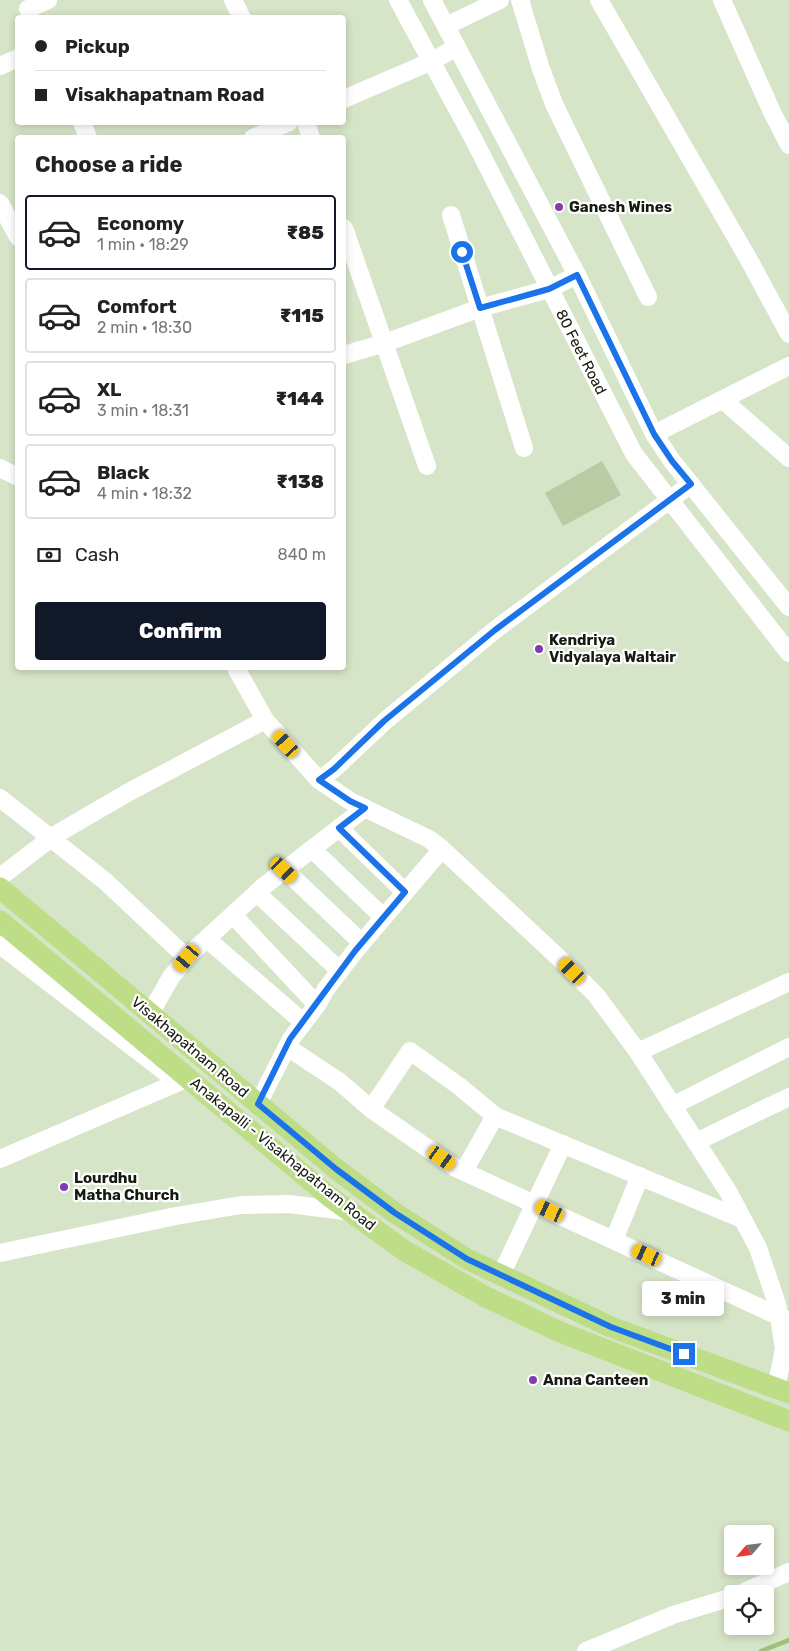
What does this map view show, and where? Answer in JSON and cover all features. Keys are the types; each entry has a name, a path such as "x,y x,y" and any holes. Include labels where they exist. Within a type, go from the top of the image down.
{"main road":[{"name":"Visakhapatnam Road","path":"0,888 336,1169 395,1213 467,1259 611,1327 782,1390"},
{"name":"Anakapalli - Visakhapatnam Road","path":"0,921 330,1197 405,1251 486,1297 560,1332 789,1421"}],"street":[{"path":"28,9 48,0"},
{"path":"233,0 240,15"},
{"name":"80 Feet Road","path":"398,0 473,138 634,454 789,653"},
{"name":"80 Feet Road","path":"432,0 577,275 654,434 672,461 789,607"},
{"path":"446,26 500,0"},
{"path":"520,0 554,104 648,297"},
{"path":"600,0 749,260 789,334"},
{"path":"722,0 772,112 789,145"},
{"path":"346,98 432,61 457,47"},
{"path":"0,66 15,59"},
{"path":"260,135 282,125"},
{"path":"0,203 15,232"},
{"path":"451,215 524,448"},
{"path":"346,234 427,466"},
{"path":"346,354 385,343 480,308 549,289 577,275"},
{"path":"654,434 789,366"},
{"path":"722,400 789,458"},
{"path":"0,468 15,476"},
{"path":"319,780 334,769 384,721 495,630 691,484"},
{"path":"237,670 265,720 319,780 350,801 429,839 442,849 596,995 638,1052 696,1142 728,1193 758,1248 777,1304 784,1318 782,1390"},
{"path":"0,878 50,838 129,792 265,720"},
{"path":"1,800 105,881 187,958"},
{"path":"150,1014 171,977 187,958 284,870 365,808"},
{"path":"339,828 405,892"},
{"path":"312,849 384,917"},
{"path":"258,1104 287,1047 303,1022 362,943 442,849"},
{"path":"284,870 362,943"},
{"path":"257,893 340,971"},
{"path":"233,915 317,1005"},
{"path":"207,939 303,1022"},
{"path":"0,945 178,1082 270,1146"},
{"path":"638,1052 789,982"},
{"path":"287,1047 340,1082 371,1109 456,1168 784,1318"},
{"path":"672,1106 789,1047"},
{"path":"371,1109 410,1051 459,1086 494,1116 742,1218"},
{"path":"0,1159 178,1082"},
{"path":"696,1142 789,1097"},
{"path":"464,1171 494,1116"},
{"path":"501,1275 563,1144"},
{"path":"614,1240 640,1176"},
{"path":"0,1253 176,1216 241,1205 288,1204 352,1212"},
{"path":"760,1585 789,1572"},
{"path":"586,1651 673,1615 724,1599"}],"green space":[{"path":"602,461 621,495 563,526 545,493"}],"waterway":[{"path":"761,1651 789,1640"}],"place":[{"name":"Ganesh Wines","path":"559,207"},
{"name":"Kendriya Vidyalaya Waltair","path":"539,649"},
{"name":"Lourdhu Matha Church","path":"64,1187"},
{"name":"Anna Canteen","path":"533,1380"}],"route":[{"path":"462,252 480,308 549,289 577,275 654,434 672,461 691,484 495,630 384,721 334,769 319,780 350,801 365,808 339,828 405,892 355,951 326,989 317,1005 290,1039 258,1104 336,1169 395,1213 467,1259 611,1327 684,1354"}]}
